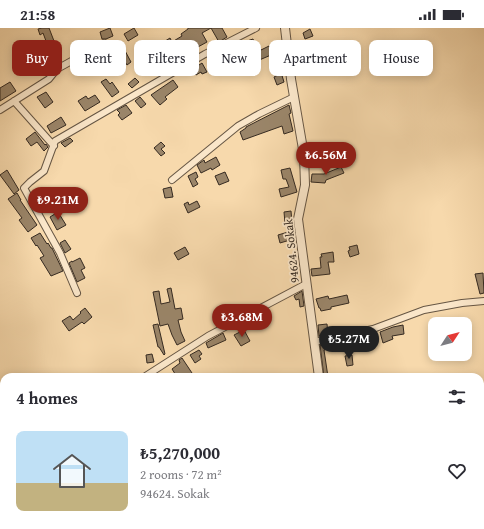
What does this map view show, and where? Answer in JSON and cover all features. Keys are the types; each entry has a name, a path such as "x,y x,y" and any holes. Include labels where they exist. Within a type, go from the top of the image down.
{"street":[{"path":"77,293 60,253 24,188 44,171 55,141 118,103 205,54 256,28"},
{"name":"94624. Sokak","path":"285,28 294,97 304,154 305,185 298,219 318,373"},
{"path":"0,110 49,79 57,69 70,62"},
{"path":"172,180 238,126 294,97"},
{"path":"14,101 54,146"},
{"path":"150,373 208,336 306,284"},
{"path":"314,342 373,329 424,310 462,303 484,301"}],"building":[{"path":"49,28 54,40 46,40 43,33 40,35 38,29"},
{"path":"110,28 113,36 102,39 100,32"},
{"path":"134,28 138,35 128,41 124,34"},
{"path":"211,28 202,33 207,42 199,46 199,40 175,40 182,36 181,34 188,29"},
{"path":"211,28 222,28 227,37 222,40 218,40"},
{"path":"310,29 313,36 305,39 303,33"},
{"path":"269,46 269,56 261,59 261,50"},
{"path":"126,53 131,62 127,65 126,63"},
{"path":"202,63 207,72 202,74 201,72 199,73 199,65"},
{"path":"282,76 284,82 277,85 274,77"},
{"path":"135,78 139,82 132,88 128,84"},
{"path":"106,79 110,84 112,82 119,92 112,97 101,82"},
{"path":"173,80 178,87 165,97 167,99 160,105 151,95"},
{"path":"10,82 16,91 0,101 0,88"},
{"path":"46,92 53,102 45,108 37,97"},
{"path":"95,95 100,102 85,111 78,101 86,96 88,99"},
{"path":"140,97 146,104 141,108 135,101"},
{"path":"126,105 132,113 122,120 118,115 120,113 117,110"},
{"path":"289,105 291,113 289,114 293,131 284,134 282,126 243,140 240,132 246,127"},
{"path":"61,117 66,125 51,133 47,126"},
{"path":"35,132 48,147 44,151 37,142 31,146 26,139"},
{"path":"70,138 73,141 65,147 61,143"},
{"path":"161,142 165,146 161,149 165,153 161,156 154,148"},
{"path":"216,157 220,165 212,170 211,168 201,173 197,165 204,160 205,163"},
{"path":"341,167 344,173 326,180 325,183 311,182 312,174 324,174"},
{"path":"290,168 297,192 281,197 279,189 289,187 286,179 283,179 281,170"},
{"path":"7,170 19,190 14,194 0,175"},
{"path":"196,172 198,177 195,179 198,184 193,187 188,176"},
{"path":"225,172 229,181 219,185 215,176"},
{"path":"171,187 173,197 165,198 163,189"},
{"path":"17,193 37,225 28,232 19,220 22,218 8,199"},
{"path":"197,201 200,207 188,213 184,204 188,202 189,205"},
{"path":"291,211 292,222 285,223 284,212"},
{"path":"58,212 66,225 57,230 50,217"},
{"path":"288,232 290,240 280,243 278,235"},
{"path":"40,233 47,244 48,243 52,248 63,271 51,276 40,258 44,256 31,238"},
{"path":"65,240 71,249 65,253 60,243"},
{"path":"357,245 359,254 350,257 348,251 350,250 349,247"},
{"path":"185,247 189,254 178,260 174,253"},
{"path":"333,252 334,262 328,262 330,274 312,276 311,269 321,268 321,254"},
{"path":"80,258 85,268 81,270 85,278 77,282 69,263"},
{"path":"483,273 484,293 480,294 475,274"},
{"path":"171,288 175,309 181,308 183,319 178,320 185,341 177,345 168,324 160,326 153,292 159,291 161,304 170,302 167,289"},
{"path":"302,291 304,306 300,307 299,299 296,300 294,296"},
{"path":"347,295 349,303 321,311 316,299 328,296 329,299"},
{"path":"85,308 92,317 84,324 82,322 69,331 62,321 70,316 73,320"},
{"path":"253,317 257,324 246,330 242,323"},
{"path":"158,324 164,355 158,347 153,325"},
{"path":"327,324 328,334 319,336 318,325"},
{"path":"403,325 404,334 392,336 393,339 383,343 380,332"},
{"path":"244,330 250,341 241,346 234,335"},
{"path":"223,333 226,340 208,348 206,343"},
{"path":"372,336 375,346 352,352 350,341"},
{"path":"337,342 338,346 324,350 327,373 324,373 320,345"},
{"path":"199,350 202,354 199,356 201,359 195,363 190,355"},
{"path":"152,354 154,362 147,363 146,355"},
{"path":"352,355 353,365 347,366 345,356"},
{"path":"182,358 192,373 174,373 172,369 180,363 179,360"}]}
